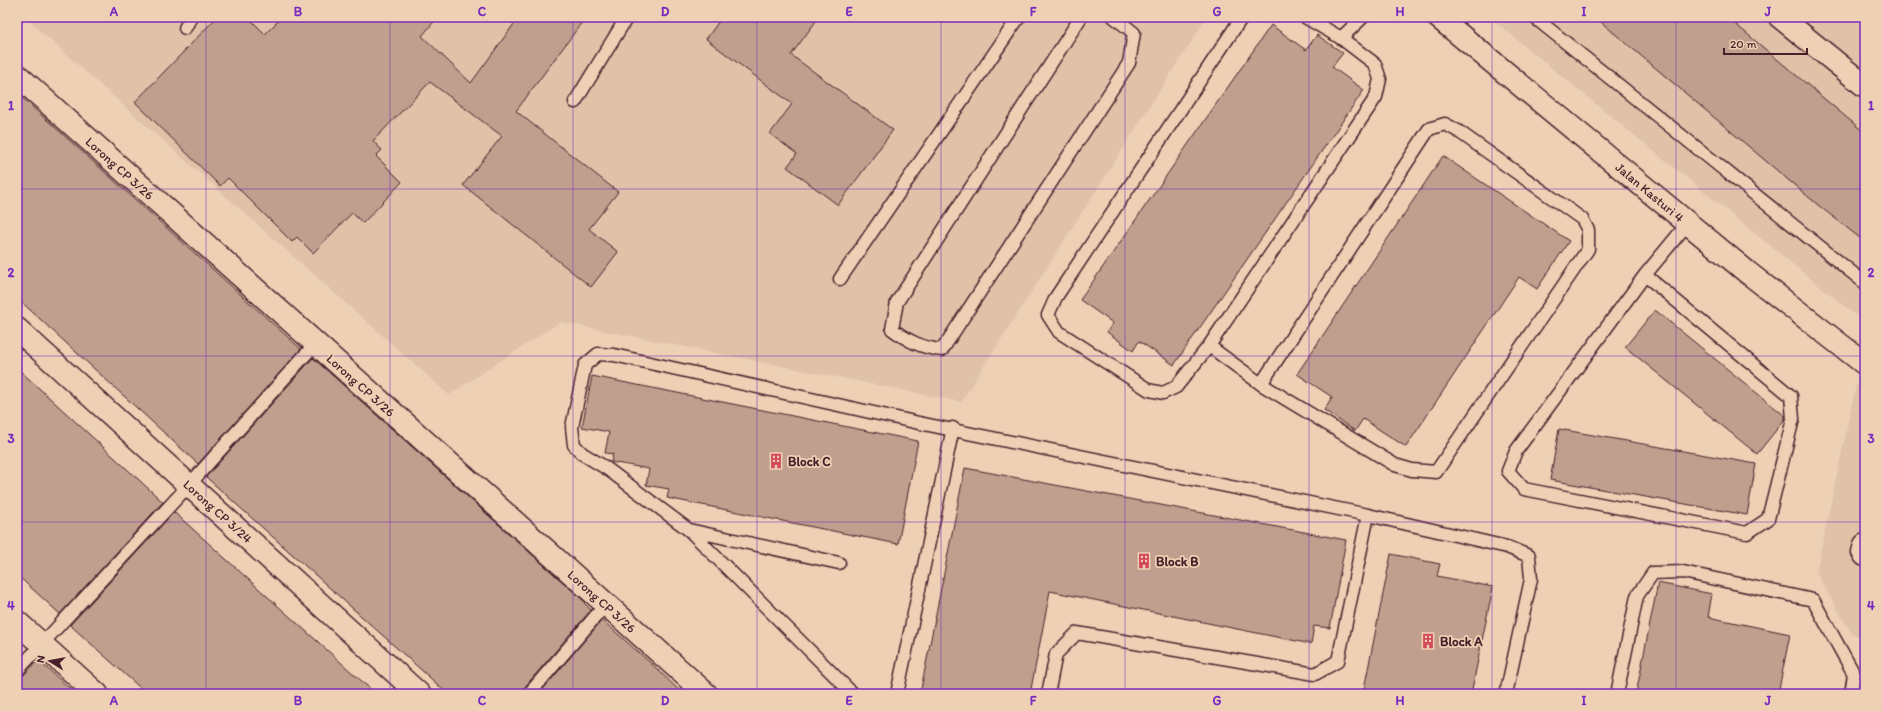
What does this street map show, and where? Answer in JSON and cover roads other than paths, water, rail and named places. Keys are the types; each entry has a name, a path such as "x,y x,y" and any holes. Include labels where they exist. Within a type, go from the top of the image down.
{"street":[{"name":"Jalan Kasturi 4","path":"1438,17 1747,272 1865,364"},
{"path":"1780,17 1865,86"},
{"name":"Lorong CP 3/26","path":"17,75 706,694"},
{"name":"Lorong CP 3/24","path":"17,329 419,694"},
{"path":"1865,545 1863,552 1865,555"},
{"path":"17,622 97,694"}],"lane":[{"path":"185,28 191,17"},
{"path":"575,102 627,17"},
{"path":"840,279 1019,17"},
{"path":"1081,17 897,302 892,329 907,341 927,348 942,350 1129,63 1134,33 1114,17"},
{"path":"1242,17 1056,296 1048,315 1059,332 1149,390 1162,393 1176,387 1209,346 1376,97 1380,79 1375,64 1341,38 1305,17"},
{"path":"1341,38 1363,17"},
{"path":"1534,17 1548,21 1865,283"},
{"path":"1209,346 1261,384 1395,465 1412,470 1436,472 1588,249 1588,230 1582,219 1458,131 1445,124 1429,129 1261,384"},
{"path":"1645,275 1791,396 1793,419 1768,519 1747,533 1524,489 1508,471 1516,451 1645,275 1688,223"},
{"path":"17,671 189,485 315,344"},
{"path":"853,694 689,530 606,468 583,454 574,445 572,427 586,365 598,354 614,355 919,423 953,428 1368,515 1507,547 1528,556 1531,579 1506,694"},
{"path":"897,694 953,428"},
{"path":"1048,694 1056,654 1076,632 1315,674 1338,661 1368,515"},
{"path":"689,530 839,563"},
{"path":"1617,694 1637,596 1653,573 1683,572 1813,600 1854,674 1851,694"},
{"path":"529,694 606,604"}],"place":[{"name":"Block C","path":"776,461"},
{"name":"Block B","path":"1144,561"},
{"name":"Block A","path":"1428,641"}]}
